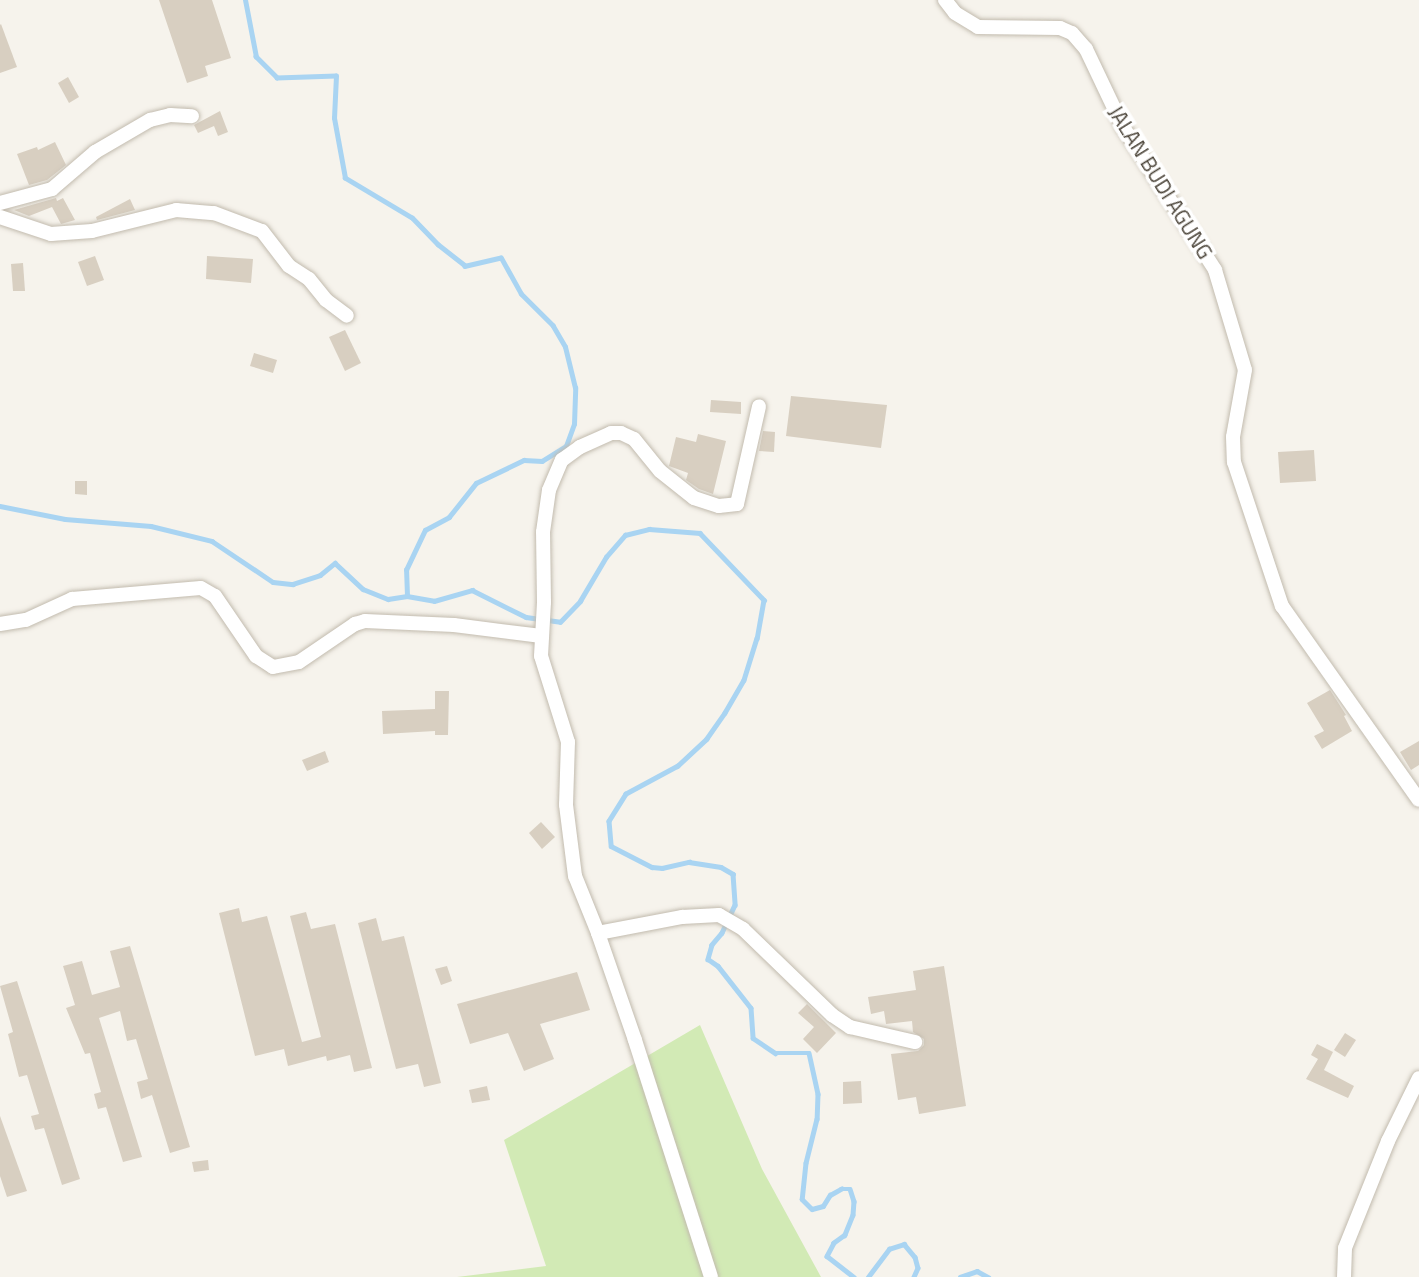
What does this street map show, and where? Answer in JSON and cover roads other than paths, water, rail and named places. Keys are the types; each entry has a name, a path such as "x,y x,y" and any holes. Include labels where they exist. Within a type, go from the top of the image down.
{"street":[{"name":"JALAN BUDI AGUNG","path":"945,0 955,13 978,27 1060,28 1072,33 1086,49 1123,127 1215,270 1245,370 1242,399 1233,437 1234,462 1282,606 1419,800"},
{"path":"0,203 52,189 95,152 150,120 170,115 192,117"},
{"path":"0,217 51,234 92,231 176,210 214,213 262,231 289,266 309,279 326,300 347,316"},
{"path":"711,1277 598,933 577,884 570,854 566,805 568,742 542,666 543,532 549,490 562,460 603,436 621,433 634,439 660,471 694,498 719,506 730,506 740,499 759,406"},
{"path":"0,624 26,620 72,599 201,588 215,596 256,656 273,667 299,663 355,624 365,621 542,631"},
{"path":"598,933 682,917 719,915 734,922 832,1015 850,1027 915,1042"},
{"path":"1344,1277 1345,1248 1388,1141 1419,1078"}],"waterway":[{"path":"0,506 65,519 151,526 212,541 273,582 293,584 320,575 335,563 363,589 388,599 407,596 406,570 425,530 449,517 476,483 524,460 542,461 566,446 574,424 575,388 565,347 553,326 521,294 501,258 465,266 438,245 412,218 345,178 334,118 336,76 277,78 256,57 245,0"},
{"path":"407,596 434,601 472,590 526,617 560,622 580,601 606,557 625,535 649,529 700,533 764,600 757,638 744,680 725,713 707,739 678,766 626,794 609,821 611,846 652,867 662,868 689,862 721,867 733,874 735,905 722,933 712,945 708,959 718,966 751,1008 753,1038 775,1053 809,1053 818,1094 817,1119 806,1163 802,1199 812,1209 823,1206 830,1195 841,1189 850,1189 854,1201 853,1215 845,1235 834,1243 827,1256 854,1277"},
{"path":"868,1277 889,1249 904,1244 915,1257 918,1268 914,1277"},
{"path":"960,1277 977,1271 988,1277"}]}
